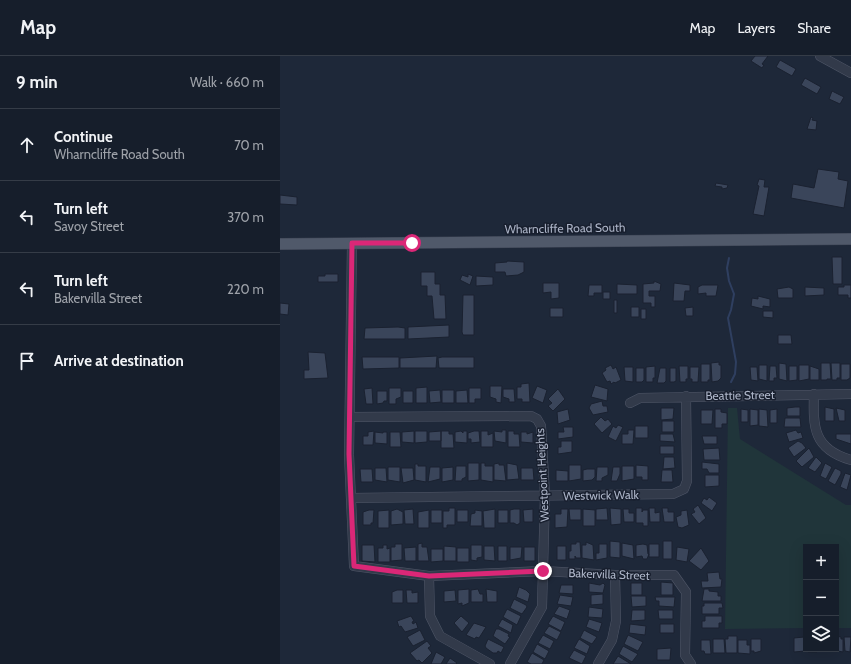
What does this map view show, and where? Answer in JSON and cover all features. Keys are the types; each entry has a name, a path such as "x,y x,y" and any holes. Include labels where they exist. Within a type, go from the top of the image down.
{"main road":[{"name":"Wharncliffe Road South","path":"280,244 851,239"}],"street":[{"path":"820,56 851,73"},
{"path":"351,498 350,417 352,243"},
{"path":"814,394 813,421 816,435 825,446 843,458 851,460"},
{"name":"Beattie Street","path":"630,403 640,398 686,396 851,394"},
{"name":"Westwick Walk","path":"351,498 673,494 684,489 688,481 686,396"},
{"name":"Westpoint Heights","path":"350,417 531,416 537,419 541,426 545,495 542,607 510,664"},
{"name":"Bakervilla Street","path":"351,498 354,566 429,576 543,571 615,575 674,575 686,592 685,656 691,664"},
{"path":"598,664 612,640 616,621 615,575"},
{"path":"429,576 430,616 440,636 490,664"}],"green space":[{"path":"728,408 737,408 740,439 846,505 851,505 851,628 839,628 839,544 803,544 803,628 725,629"}],"building":[{"path":"755,56 768,56 762,64 764,65 762,68 751,61"},
{"path":"780,60 796,69 792,76 776,67"},
{"path":"805,78 821,87 817,94 801,85"},
{"path":"832,91 844,97 840,104 829,99"},
{"path":"811,117 813,118 812,120 817,121 816,130 807,129"},
{"path":"818,169 839,172 838,179 848,181 844,208 791,198 793,184 814,188"},
{"path":"759,179 765,180 764,187 769,187 764,216 753,214"},
{"path":"716,183 728,185 727,188 722,189 722,187 715,186"},
{"path":"280,195 297,197 297,205 280,204"},
{"path":"832,257 842,257 842,284 833,284"},
{"path":"507,261 524,262 524,272 518,275 506,276 505,272 495,272 495,263"},
{"path":"421,272 435,272 435,284 440,284 440,295 445,295 446,319 434,319 432,296 427,296 427,286 421,286"},
{"path":"325,274 338,274 338,282 318,282 318,276 325,276"},
{"path":"468,274 473,276 470,285 460,280 462,275 468,277"},
{"path":"476,276 493,277 493,285 476,286"},
{"path":"654,281 661,284 660,291 649,291 649,296 655,296 655,307 651,307 651,303 643,303 643,284 654,283"},
{"path":"543,283 559,283 559,298 551,299 551,292 543,293"},
{"path":"674,283 690,285 690,291 685,291 684,301 673,301"},
{"path":"617,284 637,285 637,294 617,294"},
{"path":"589,285 602,285 602,293 594,293 594,296 588,296"},
{"path":"702,285 718,285 716,296 706,296 706,293 698,294 698,287"},
{"path":"844,285 851,285 851,298 848,298 848,295 838,295 838,287 844,287"},
{"path":"789,287 793,289 793,298 778,298 777,289"},
{"path":"805,287 824,288 824,295 805,296"},
{"path":"603,292 610,292 610,299 603,299"},
{"path":"463,295 474,295 474,335 463,335 462,332"},
{"path":"758,296 770,299 770,307 763,306 763,309 751,306 752,298 758,299"},
{"path":"614,300 617,300 617,313 614,313"},
{"path":"280,303 289,304 288,315 280,314"},
{"path":"631,307 639,307 639,317 631,317"},
{"path":"693,307 693,316 686,316 685,308"},
{"path":"550,308 563,308 563,317 550,317"},
{"path":"641,309 646,309 646,319 641,319"},
{"path":"763,311 773,311 773,318 763,317"},
{"path":"449,325 449,337 408,339 408,327"},
{"path":"365,328 405,328 405,339 364,339"},
{"path":"778,335 791,335 792,344 778,344"},
{"path":"308,352 325,353 328,378 304,379 304,370 309,370"},
{"path":"437,356 436,368 400,368 400,358"},
{"path":"362,357 399,357 399,368 363,369"},
{"path":"474,357 474,368 439,368 438,358"},
{"path":"719,362 719,365 721,365 721,378 718,381 712,382 711,363"},
{"path":"779,363 786,364 787,381 779,379"},
{"path":"821,363 830,363 831,379 821,380"},
{"path":"831,363 840,363 840,378 837,378 837,380 832,380"},
{"path":"701,364 710,364 710,380 708,380 708,382 701,382"},
{"path":"841,364 850,364 850,378 847,380 841,380"},
{"path":"611,365 613,369 616,367 621,380 611,384 610,381 607,382 602,373 606,370 605,368"},
{"path":"759,365 767,365 767,381 759,379"},
{"path":"799,365 809,365 809,379 799,381"},
{"path":"655,366 655,378 653,378 653,382 646,382 646,367"},
{"path":"679,366 688,366 688,379 686,379 686,382 680,382"},
{"path":"770,366 776,366 777,378 774,378 774,381 769,381"},
{"path":"789,366 797,366 797,380 789,381"},
{"path":"810,366 819,369 819,380 810,380"},
{"path":"624,367 633,367 633,382 625,381"},
{"path":"690,367 699,367 698,382 692,382 692,379 690,379"},
{"path":"750,367 757,367 758,381 751,380"},
{"path":"636,368 644,368 644,380 642,382 636,382"},
{"path":"660,368 666,368 666,381 664,383 657,383"},
{"path":"670,368 676,368 676,381 674,382 670,382"},
{"path":"529,383 530,402 522,402 522,399 517,399 517,387 521,387 521,384"},
{"path":"595,385 608,389 607,401 591,397"},
{"path":"490,386 502,386 501,403 496,402 496,399 490,397"},
{"path":"537,386 547,390 543,403 532,398"},
{"path":"427,387 427,403 416,403 416,388"},
{"path":"372,388 373,404 366,404 364,389"},
{"path":"389,388 401,388 401,397 396,399 396,404 389,404"},
{"path":"469,388 481,388 481,399 475,399 475,403 469,403"},
{"path":"503,389 514,389 515,402 509,402 509,399 503,397"},
{"path":"558,389 565,399 553,411 548,406 552,403 548,399"},
{"path":"440,390 441,402 430,403 429,391"},
{"path":"442,390 454,390 454,403 442,403"},
{"path":"467,390 468,403 456,403 456,391"},
{"path":"377,391 387,391 387,401 377,404"},
{"path":"403,391 413,391 413,403 403,403"},
{"path":"602,401 603,406 607,406 608,412 593,415 589,408 591,404"},
{"path":"800,407 800,416 787,416 787,408"},
{"path":"825,407 834,409 834,421 825,421"},
{"path":"661,408 674,408 673,419 661,420"},
{"path":"836,408 845,410 845,421 839,421"},
{"path":"568,409 570,420 558,424 557,412"},
{"path":"715,409 721,409 721,412 727,413 727,424 722,424 722,428 715,428"},
{"path":"741,409 748,410 748,422 741,422"},
{"path":"750,409 758,410 758,425 750,426"},
{"path":"759,409 767,410 768,427 759,426"},
{"path":"777,409 777,423 770,423 770,410"},
{"path":"701,410 713,410 712,424 701,424"},
{"path":"601,417 605,421 608,419 612,424 602,433 594,424"},
{"path":"785,418 800,418 801,427 784,427"},
{"path":"662,421 674,421 674,432 662,432"},
{"path":"618,425 623,427 616,441 608,437 613,426 616,428"},
{"path":"635,426 648,426 648,438 635,438"},
{"path":"563,427 573,427 573,437 558,439 558,432 564,432"},
{"path":"502,430 506,430 506,443 495,441 494,431 502,432"},
{"path":"628,430 634,430 633,444 622,444 622,434 628,434"},
{"path":"796,430 798,433 801,432 803,438 789,442 786,433"},
{"path":"374,431 373,445 363,445 363,436 368,436 368,432"},
{"path":"414,431 414,443 402,442 402,432"},
{"path":"415,431 427,431 427,442 415,443"},
{"path":"441,431 441,441 429,441 429,432"},
{"path":"441,431 449,431 449,434 453,434 454,448 441,448"},
{"path":"461,431 463,433 463,431 467,431 467,443 455,442 455,432"},
{"path":"479,431 480,442 471,443 471,439 468,439 468,433"},
{"path":"481,431 488,431 488,435 493,433 493,447 481,447"},
{"path":"508,431 514,431 514,434 519,434 520,447 508,447"},
{"path":"375,432 387,432 387,444 375,443"},
{"path":"390,432 400,432 401,447 390,447"},
{"path":"521,432 527,432 527,434 533,432 533,443 521,442"},
{"path":"660,434 673,434 675,442 660,441"},
{"path":"836,434 851,434 851,444 836,439"},
{"path":"702,436 717,436 717,444 704,444"},
{"path":"561,441 572,441 572,452 558,454 558,447 561,447"},
{"path":"798,441 806,448 794,457 788,448"},
{"path":"660,446 674,446 674,454 660,454"},
{"path":"719,448 720,460 704,460 703,449"},
{"path":"809,448 814,457 802,467 796,461"},
{"path":"664,457 674,457 675,468 663,469"},
{"path":"816,457 822,463 815,472 808,468"},
{"path":"702,462 719,464 719,473 709,473 707,469 702,469"},
{"path":"468,463 479,463 479,480 468,481"},
{"path":"481,463 485,463 485,466 493,466 493,482 481,480"},
{"path":"499,463 499,465 504,465 506,481 494,480 494,464"},
{"path":"507,463 517,465 519,479 507,480"},
{"path":"825,463 832,467 826,479 820,476"},
{"path":"415,464 418,464 418,466 426,466 426,482 415,480"},
{"path":"569,465 581,465 581,479 569,481"},
{"path":"636,465 648,466 648,480 642,480 642,477 636,477"},
{"path":"456,466 466,466 466,477 462,479 462,481 455,481"},
{"path":"622,466 634,466 634,479 622,481"},
{"path":"388,467 400,467 400,482 388,480"},
{"path":"430,467 440,467 440,479 428,482"},
{"path":"453,467 453,480 442,482 442,468"},
{"path":"597,467 608,467 608,475 602,478 602,481 596,481"},
{"path":"613,467 620,467 620,474 617,481 611,481"},
{"path":"375,468 386,468 387,482 375,480"},
{"path":"401,468 413,468 414,480 403,483"},
{"path":"521,468 533,468 534,480 521,480"},
{"path":"835,468 841,471 841,474 835,485 828,481"},
{"path":"360,469 372,469 373,482 361,482"},
{"path":"595,469 595,477 592,480 583,481 583,470"},
{"path":"556,470 568,471 568,481 556,481"},
{"path":"662,470 672,470 673,482 661,482"},
{"path":"845,473 851,475 847,490 840,487"},
{"path":"705,475 719,475 719,486 705,487"},
{"path":"709,497 717,503 712,511 701,503 704,498 707,500"},
{"path":"698,505 706,518 699,524 691,514 695,512 693,509"},
{"path":"449,508 455,508 455,525 447,525 447,528 443,528 443,511 449,511"},
{"path":"607,508 608,520 596,520 596,509"},
{"path":"610,508 621,509 621,524 611,525"},
{"path":"636,508 642,508 642,512 643,510 648,510 648,526 643,526 643,523 636,523"},
{"path":"649,508 655,508 655,513 660,512 660,522 650,522"},
{"path":"662,508 668,508 668,512 674,512 674,522 664,522"},
{"path":"397,509 403,512 403,524 391,525 391,511"},
{"path":"413,509 414,524 405,524 404,510"},
{"path":"495,509 495,528 484,528 483,511"},
{"path":"520,509 520,523 517,525 510,523 510,510"},
{"path":"533,509 533,522 524,522 523,510"},
{"path":"561,509 568,509 567,527 555,528 555,514 561,514"},
{"path":"569,509 581,509 581,520 570,520"},
{"path":"583,509 595,510 595,526 583,526"},
{"path":"623,509 629,509 629,513 634,513 634,522 624,522"},
{"path":"374,510 373,523 371,523 371,525 363,525 363,512"},
{"path":"389,510 389,528 378,528 378,511"},
{"path":"429,510 429,528 418,528 418,512"},
{"path":"431,510 442,510 442,523 431,523"},
{"path":"457,510 468,510 468,522 457,522"},
{"path":"475,510 482,511 482,526 470,526 471,514 475,513"},
{"path":"498,510 508,510 508,523 498,523"},
{"path":"687,510 689,525 682,528 678,527 676,517 681,515 681,511"},
{"path":"610,541 620,542 620,558 610,557"},
{"path":"663,541 672,541 672,559 663,559"},
{"path":"576,542 580,542 581,558 576,558 575,556 575,559 569,559 571,544 576,544"},
{"path":"586,542 593,545 594,560 582,558 582,545 586,545"},
{"path":"422,543 422,547 427,547 429,561 418,561 418,544"},
{"path":"622,543 633,545 634,559 622,556"},
{"path":"395,544 402,544 402,560 391,561 391,547 395,547"},
{"path":"599,544 607,544 607,558 596,560 596,553 599,553"},
{"path":"649,544 659,544 659,557 649,557"},
{"path":"362,545 374,545 375,562 362,561"},
{"path":"383,545 387,545 387,549 390,548 390,562 378,562 378,548 383,548"},
{"path":"471,545 482,545 482,557 477,558 477,561 471,560"},
{"path":"636,545 647,545 649,554 647,559 643,559 642,556 636,557"},
{"path":"444,546 456,547 456,561 444,561"},
{"path":"484,546 494,546 495,561 484,560"},
{"path":"498,546 507,546 507,561 498,561"},
{"path":"557,546 566,546 566,560 557,560"},
{"path":"416,547 416,561 405,561 404,548"},
{"path":"510,547 522,547 521,558 510,560"},
{"path":"524,547 535,547 535,561 524,561"},
{"path":"677,547 689,549 687,562 676,560"},
{"path":"457,548 469,548 469,562 457,562"},
{"path":"701,548 709,561 701,570 689,561"},
{"path":"431,549 443,549 443,561 431,562"},
{"path":"719,572 720,579 722,579 721,587 702,588 701,581 708,581 707,573"},
{"path":"661,582 673,583 673,595 661,595"},
{"path":"589,583 600,585 603,583 605,585 603,593 589,592"},
{"path":"631,583 642,583 642,595 631,595"},
{"path":"561,585 573,585 573,594 559,593"},
{"path":"519,587 526,590 530,594 528,602 516,597"},
{"path":"469,589 469,603 462,606 462,603 458,604 458,590"},
{"path":"478,589 480,594 483,594 483,602 471,602 471,590"},
{"path":"486,589 497,591 497,602 487,602"},
{"path":"704,589 718,592 718,596 721,596 721,601 702,601"},
{"path":"403,590 403,603 392,603 392,592"},
{"path":"406,590 412,590 412,593 418,592 418,603 407,603"},
{"path":"455,590 456,601 444,602 444,591"},
{"path":"603,594 603,604 591,605 591,595"},
{"path":"560,595 573,597 571,606 557,604"},
{"path":"631,596 646,596 646,606 632,607"},
{"path":"655,597 675,597 674,607 659,606 659,601 656,601"},
{"path":"514,599 526,605 527,607 522,614 510,608"},
{"path":"704,603 722,603 723,608 719,608 719,614 702,614 702,606 704,606"},
{"path":"559,606 570,610 567,619 554,614"},
{"path":"589,607 603,609 602,618 588,617"},
{"path":"507,609 521,616 517,625 503,617"},
{"path":"632,610 645,610 645,620 631,621"},
{"path":"658,610 673,610 673,619 659,619"},
{"path":"411,616 414,621 412,622 413,624 416,622 418,628 405,632 401,626 399,627 397,621"},
{"path":"461,616 469,623 462,632 454,623"},
{"path":"553,616 565,622 561,631 548,624"},
{"path":"705,616 722,616 722,623 719,623 719,628 702,628 702,621 705,621"},
{"path":"502,619 513,625 511,633 498,626"},
{"path":"589,619 602,623 599,632 586,627"},
{"path":"474,623 486,627 479,638 476,637 475,639 466,635"},
{"path":"630,624 646,626 645,635 629,633"},
{"path":"660,624 674,624 674,633 660,633"},
{"path":"549,626 561,632 557,640 544,633"},
{"path":"496,629 509,634 508,636 510,637 505,644 493,636"},
{"path":"420,630 425,640 413,646 407,637"},
{"path":"584,630 597,637 592,644 580,638"},
{"path":"543,635 554,641 550,649 538,643"},
{"path":"628,635 643,642 638,651 624,644"},
{"path":"728,636 737,636 737,653 726,653 725,639 728,639"},
{"path":"803,637 803,651 794,652 794,638"},
{"path":"839,637 843,639 843,652 839,651"},
{"path":"844,637 851,637 850,652 845,651"},
{"path":"488,639 504,647 501,653 498,651 497,653 493,653 486,648 485,646"},
{"path":"579,639 590,646 587,654 574,648"},
{"path":"713,639 724,639 725,653 713,653"},
{"path":"751,639 761,639 761,651 754,653 754,651 751,651"},
{"path":"701,640 710,640 711,654 705,654 704,651 701,651"},
{"path":"738,640 747,640 747,645 750,645 750,654 738,653"},
{"path":"427,641 431,646 428,648 432,653 422,663 419,660 417,661 410,653"},
{"path":"537,644 549,651 545,659 533,652"},
{"path":"623,646 638,654 632,662 619,654"},
{"path":"671,648 670,660 657,660 657,649"},
{"path":"574,650 586,656 582,664 569,658"},
{"path":"436,652 445,657 441,664 431,664"},
{"path":"532,653 544,660 542,664 531,664 527,662"},
{"path":"618,656 631,664 613,664"},
{"path":"450,658 457,663 446,664"}],"waterway":[{"path":"729,258 727,268 729,281 734,294 728,318 736,362 735,374 731,382"}],"route":[{"path":"412,243 352,243 349,454 354,566 429,576 543,571"}]}
